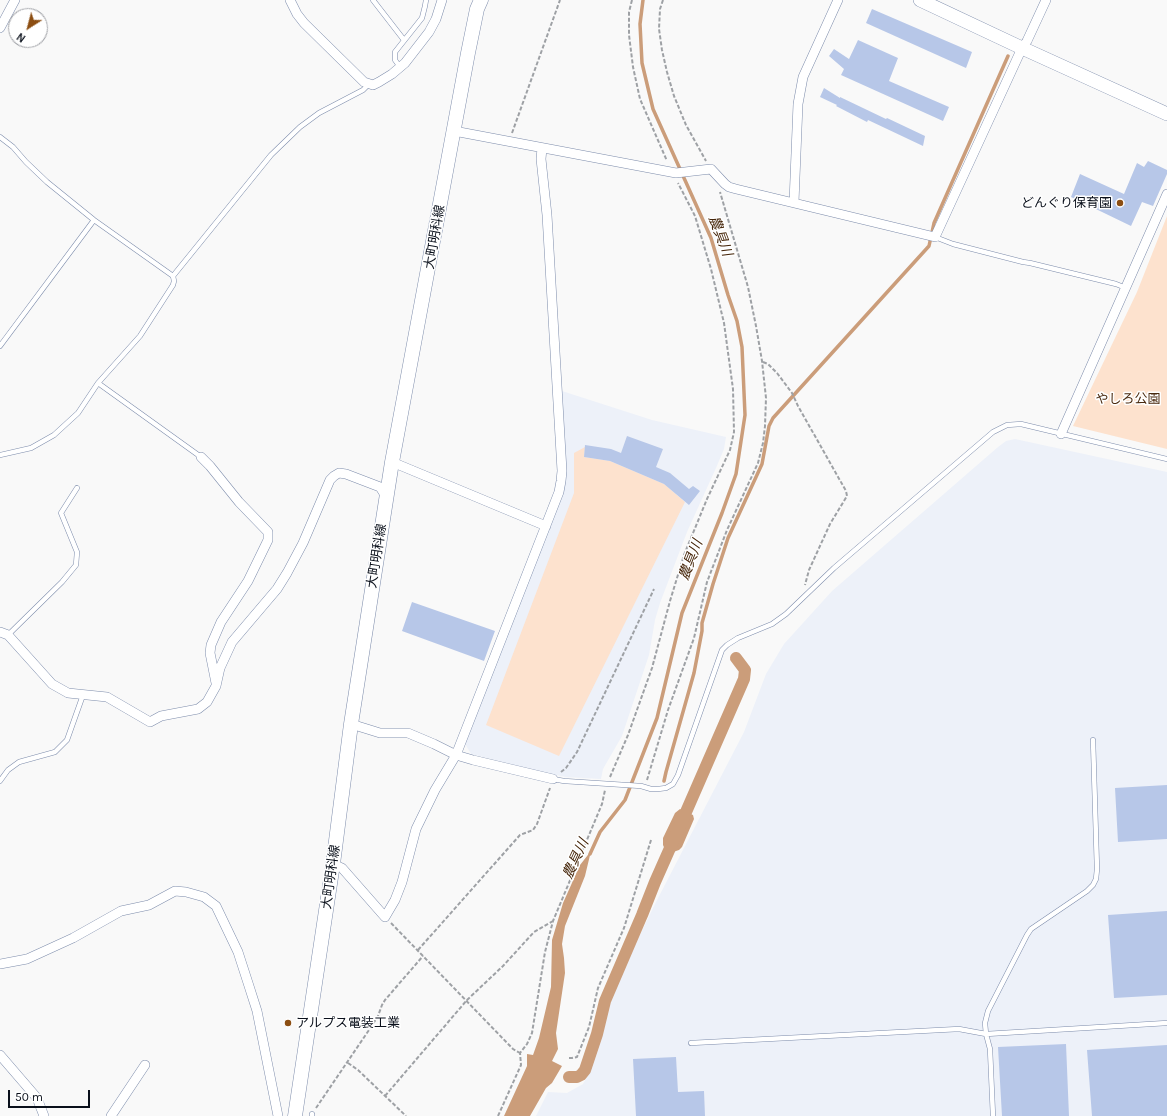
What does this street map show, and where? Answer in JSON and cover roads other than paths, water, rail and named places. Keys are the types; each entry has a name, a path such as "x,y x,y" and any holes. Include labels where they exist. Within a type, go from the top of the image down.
{"main road":[{"name":"大町明科線","path":"295,1116 333,864 351,724 392,462 468,53 477,9 481,0"}],"street":[{"path":"0,28 15,0"},
{"path":"290,0 297,14 304,23 364,82 373,85 392,74 405,63 429,32 436,19 442,0"},
{"path":"794,202 798,104 803,77 838,0"},
{"path":"920,0 1167,114"},
{"path":"454,131 673,172 708,169 729,187 935,237 1022,48 1027,41 1046,0"},
{"path":"333,864 342,868 385,917 395,900 402,882 416,829 435,790 456,755 559,492 562,481 562,471 547,215 541,159 542,148"},
{"path":"1062,434 1167,194"},
{"path":"201,458 210,466 239,502 268,532 268,540 248,581 221,622 210,645 216,686"},
{"path":"392,462 546,526"},
{"path":"4,633 52,684 68,693 107,697 150,722 161,716 198,709 208,702 216,686 220,668 232,642 277,589 288,573 303,543 330,480 339,473 346,474 380,487 387,498"},
{"path":"351,724 380,733 408,733 456,755 553,779"},
{"path":"0,964 27,959 73,938 121,911 149,905 175,891 186,892 204,897 216,906 238,952 257,1011 278,1116"},
{"path":"0,1056 37,1098 44,1116"},
{"path":"111,1116 145,1065"}],"lane":[{"path":"373,0 404,40"},
{"path":"400,67 395,60 395,52 422,18 426,0"},
{"path":"173,276 271,155 287,138 319,113 363,90 369,84"},
{"path":"0,136 14,147 41,177 94,220 173,276 174,281 173,286 140,336 98,383 78,413 54,435 31,448 0,455"},
{"path":"0,346 94,220"},
{"path":"935,237 953,244 1116,284 1126,288"},
{"path":"98,383 201,458"},
{"path":"553,779 564,781 612,783 658,789 666,788 673,784 678,775 722,650 738,638 772,624 786,614 834,568 993,432 1007,425 1021,424 1167,458"},
{"path":"4,633 62,582 76,565 77,552 62,513 77,488"},
{"path":"0,781 8,770 19,762 55,752 66,740 83,695"},
{"path":"993,1116 990,1049 985,1023 988,1011 1031,929 1087,891 1094,885 1096,879 1097,869 1093,740"},
{"path":"691,1043 960,1029 986,1034 1167,1023"}],"waterway":[{"name":"農具川","path":"590,854 600,832 625,800 657,718 682,613 736,474 745,415 742,347 737,321 711,238 653,109 642,63 640,24 643,0"},
{"path":"664,781 694,673 702,631 702,623 713,584 728,538 762,464 769,426 773,418 929,246 934,223 1008,56"},
{"path":"569,1077 577,1077 585,1070 597,1034 605,1001 655,882 744,679 745,670 736,658"}],"place":[{"name":"どんぐり保育園","path":"1120,203"},
{"name":"アルプス電装工業","path":"288,1023"}],"park label":[{"name":"やしろ公園","path":"1128,399"}]}
